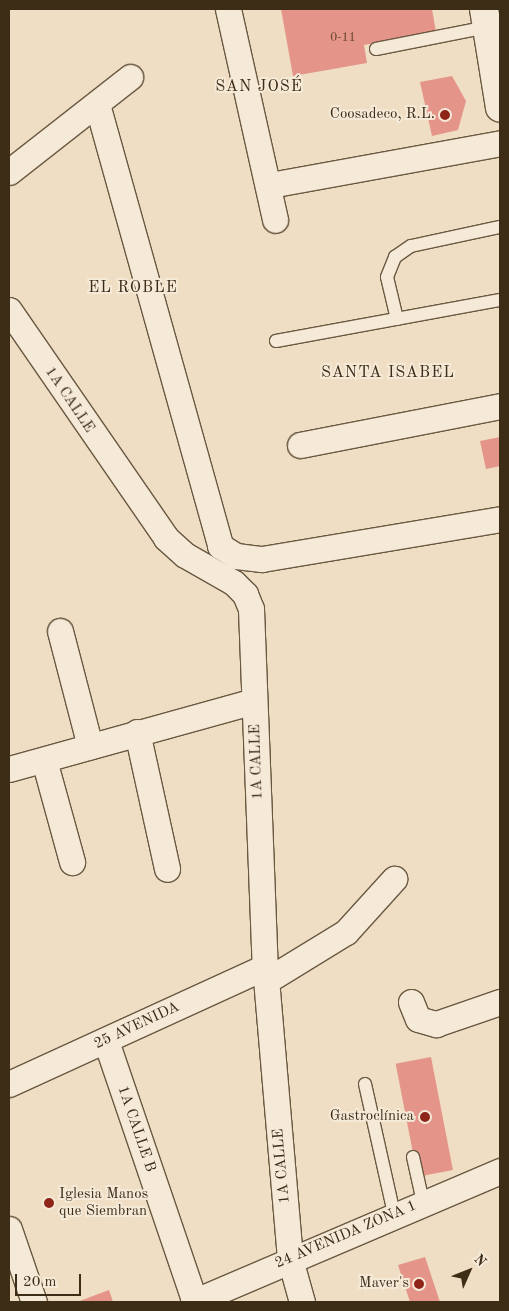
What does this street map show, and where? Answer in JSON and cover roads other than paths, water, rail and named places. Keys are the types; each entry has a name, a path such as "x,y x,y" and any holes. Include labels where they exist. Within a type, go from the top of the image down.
{"main road":[{"path":"486,18 500,108"}],"street":[{"path":"228,9 270,186 276,220"},
{"path":"9,172 130,76"},
{"path":"97,104 211,525 220,546 236,556 262,559 500,519"},
{"path":"270,186 500,143"},
{"name":"1A CALLE","path":"9,310 16,337 166,538 245,594 251,609 265,974 290,1259 302,1302"},
{"path":"300,445 500,406"},
{"path":"60,631 90,746"},
{"path":"9,769 254,701"},
{"path":"137,732 167,870"},
{"path":"44,760 72,862"},
{"name":"25 AVENIDA","path":"9,1084 265,974 346,932 394,879"},
{"path":"411,1002 418,1019 436,1024 500,1002"},
{"name":"1A CALLE B","path":"106,1041 194,1302"},
{"name":"24 AVENIDA ZONA 1","path":"194,1302 422,1202 500,1171"},
{"path":"9,1229 34,1302"}],"lane":[{"path":"376,48 486,18"},
{"path":"397,319 386,277 394,257 411,246 500,227"},
{"path":"276,341 500,300"},
{"path":"365,1084 394,1214"},
{"path":"413,1157 422,1202"}],"place":[{"name":"Coosadeco, R.L.","path":"445,115"},
{"name":"Gastroclínica","path":"425,1117"},
{"name":"Iglesia Manos que Siembran","path":"49,1203"},
{"name":"Maver's","path":"419,1284"}],"district":[{"name":"SAN JOSÉ","path":"259,87"},
{"name":"EL ROBLE","path":"133,288"},
{"name":"SANTA ISABEL","path":"388,373"}]}
